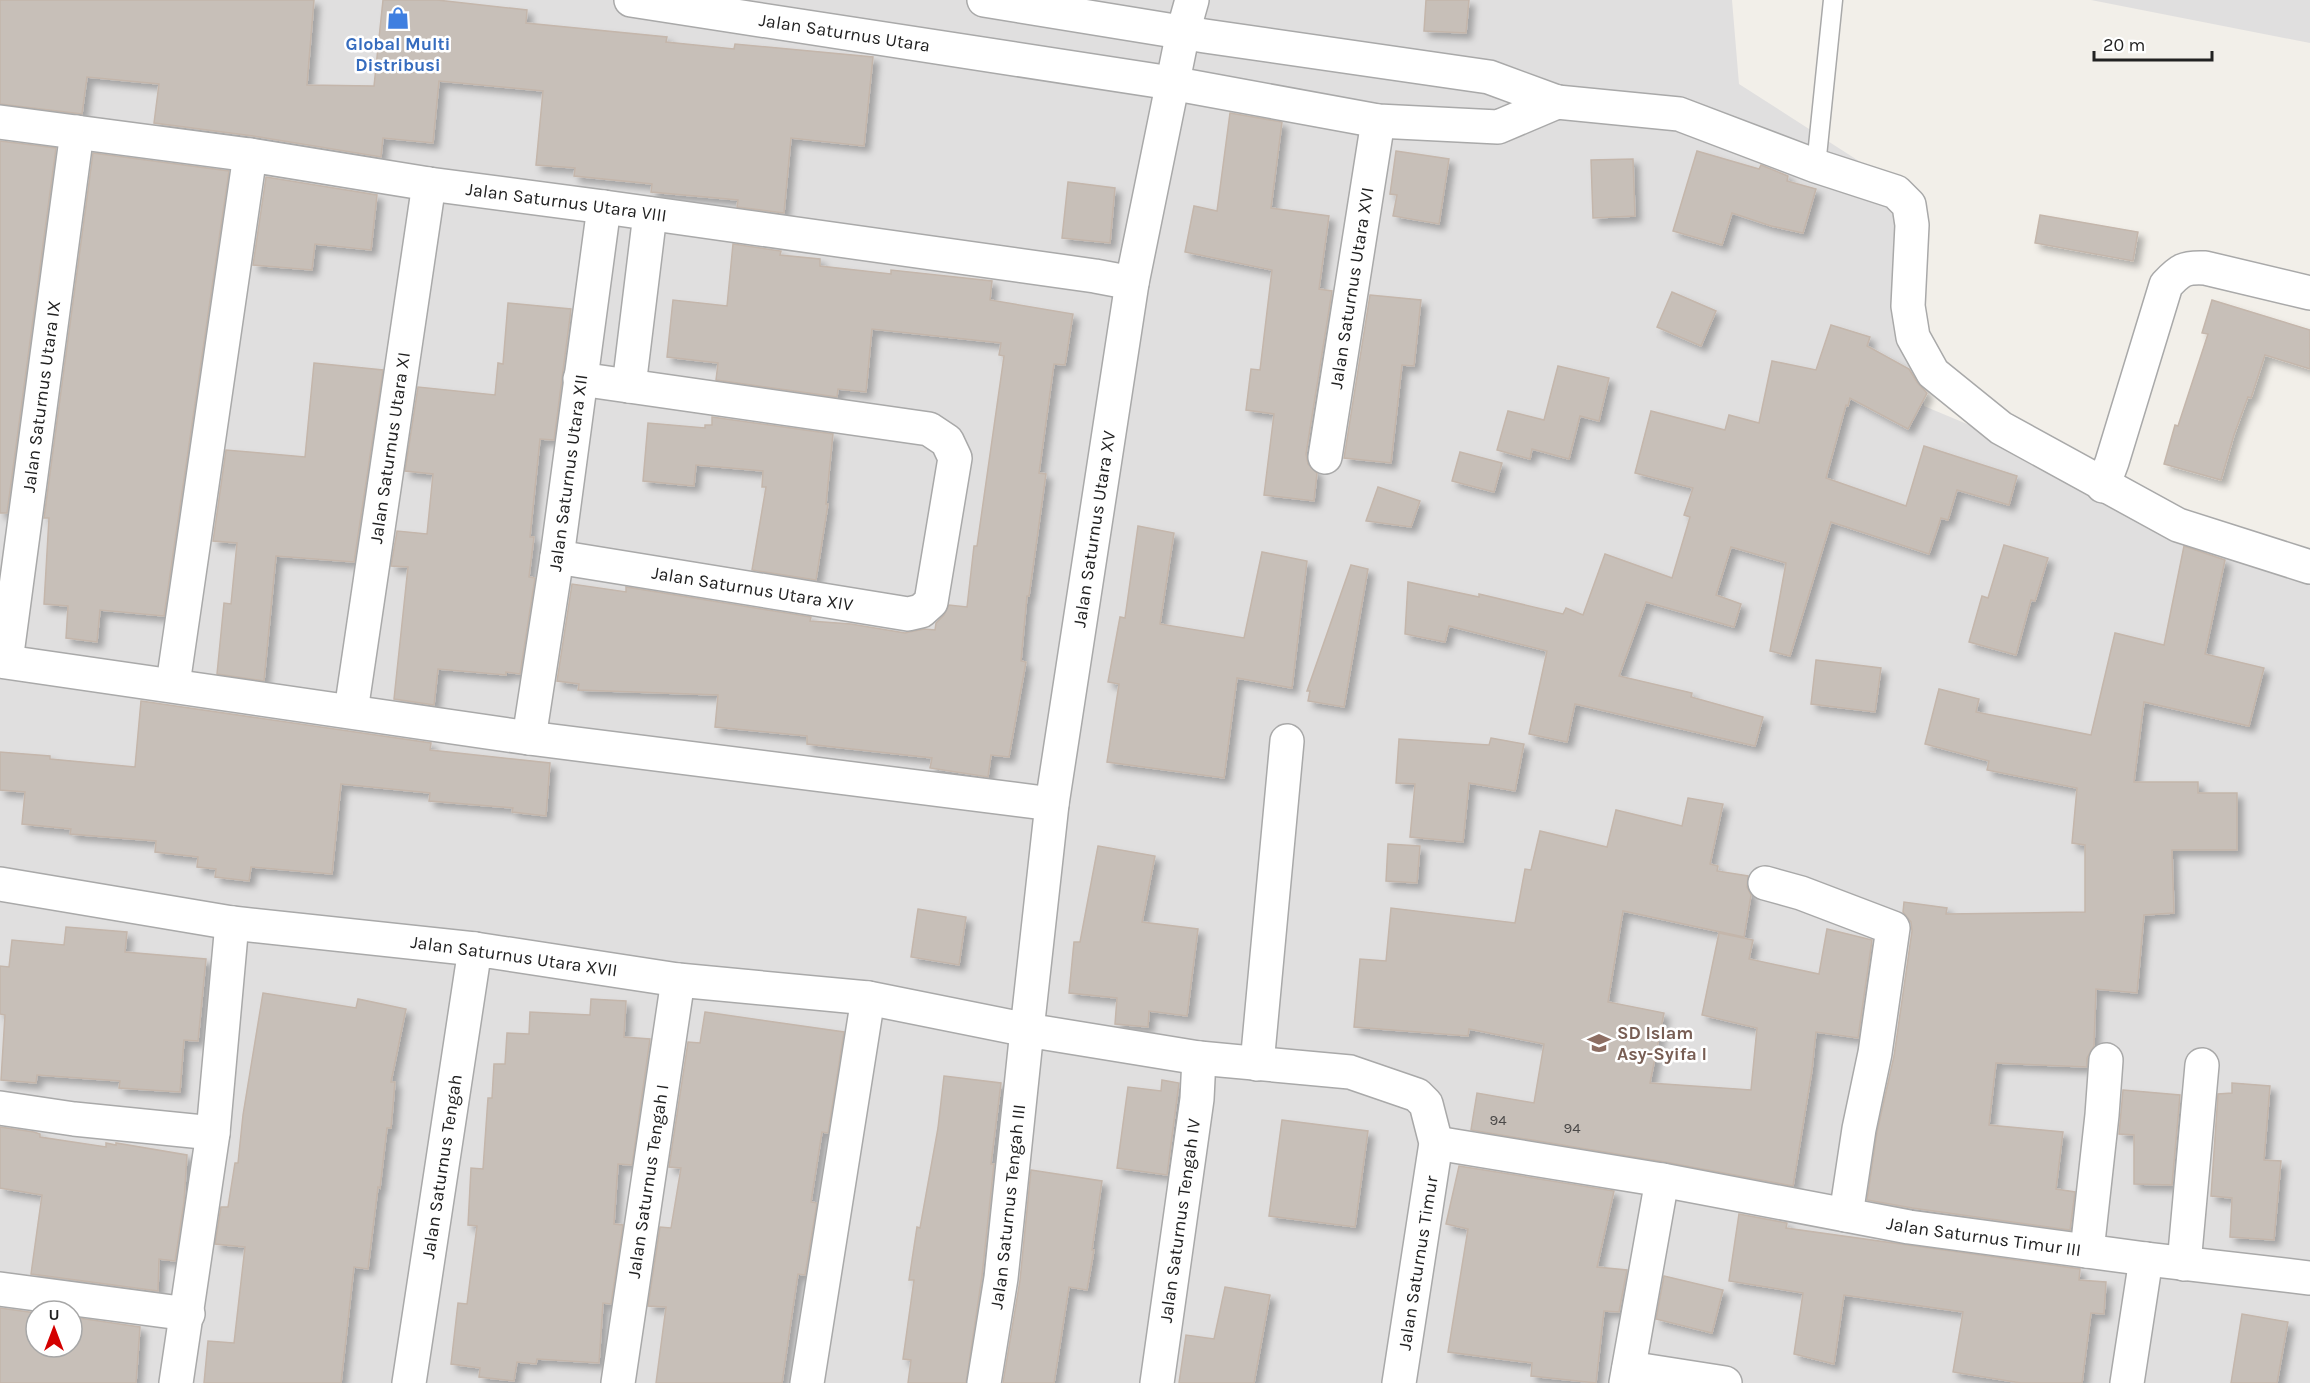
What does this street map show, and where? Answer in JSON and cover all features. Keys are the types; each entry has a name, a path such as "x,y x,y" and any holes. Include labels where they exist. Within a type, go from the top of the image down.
{"street":[{"name":"Jalan Saturnus Utara","path":"631,0 1171,83 1378,121 1498,127 1557,102"},
{"name":"Jalan Saturnus Utara XV","path":"1027,1030 1052,804 1132,283 1171,83 1192,0"},
{"path":"986,54 990,1 1489,77 1557,102 1679,114 1816,166 1896,192 1909,205 1911,225 1908,306 1914,337 1933,373 2001,428 2103,486 2178,525 2309,563"},
{"name":"Jalan Saturnus Utara XVI","path":"1325,457 1378,121"},
{"name":"Jalan Saturnus Utara VIII","path":"0,122 250,155 429,184 1132,283"},
{"name":"Jalan Saturnus Utara IX","path":"3,661 77,132"},
{"path":"173,684 250,155"},
{"name":"Jalan Saturnus Utara XI","path":"351,711 429,184"},
{"name":"Jalan Saturnus Utara XII","path":"528,738 557,557 604,207"},
{"path":"580,379 630,386 650,214"},
{"path":"2103,486 2166,285 2178,272 2190,267 2205,268 2310,293"},
{"name":"Jalan Saturnus Utara XIV","path":"557,557 908,614 921,611 931,602 955,458 947,441 929,429 630,386"},
{"path":"3,661 173,684 528,738 1052,804"},
{"path":"1257,1064 1287,741"},
{"path":"1765,883 1801,893 1893,928 1875,1053 1859,1129 1846,1215"},
{"name":"Jalan Saturnus Utara XVII","path":"0,884 232,923 475,949 678,980 868,998 1027,1030 1199,1058 1350,1072 1417,1095 1426,1104 1436,1143"},
{"path":"176,1383 213,1133 232,923"},
{"name":"Jalan Saturnus Tengah","path":"409,1383 475,949"},
{"name":"Jalan Saturnus Tengah I","path":"618,1383 678,980"},
{"path":"807,1383 868,998"},
{"name":"Jalan Saturnus Tengah III","path":"984,1383 1001,1278 1027,1030"},
{"name":"Jalan Saturnus Tengah IV","path":"1157,1383 1197,1099 1199,1058"},
{"path":"2087,1251 2106,1060"},
{"path":"2184,1264 2202,1065"},
{"path":"0,1108 74,1119 213,1133"},
{"name":"Jalan Saturnus Timur III","path":"1436,1143 1662,1180 1909,1227 2184,1264 2310,1278"},
{"name":"Jalan Saturnus Timur","path":"1399,1383 1436,1143"},
{"path":"1662,1180 1628,1376 1725,1383"},
{"path":"2127,1383 2146,1259"},
{"path":"0,1289 188,1314"}],"lane":[{"path":"1816,166 1833,0"}],"shaded area":[{"path":"0,0 1732,0 1739,84 1921,201 1924,406 2310,567 2310,1383 0,1383"},
{"path":"2091,0 2310,0 2310,43"}],"building":[{"path":"0,0 314,0 307,85 374,86 383,0 437,0 527,10 526,23 667,37 666,42 734,49 735,44 873,57 864,146 791,138 784,213 737,207 738,200 651,192 652,184 574,176 575,168 536,165 543,91 439,81 433,143 383,138 381,157 253,136 154,123 159,84 87,77 82,114 0,104"},
{"path":"1426,0 1469,0 1466,33 1424,31"},
{"path":"1230,113 1282,122 1271,208 1329,216 1319,289 1332,291 1306,454 1308,464 1317,473 1314,501 1264,495 1274,414 1246,410 1251,369 1260,370 1272,270 1185,252 1194,206 1217,211"},
{"path":"0,141 56,148 7,513 0,513"},
{"path":"1396,151 1449,159 1439,224 1393,216 1397,195 1390,194"},
{"path":"1697,151 1759,169 1761,165 1788,176 1787,181 1816,189 1803,233 1771,226 1732,213 1722,245 1673,231"},
{"path":"93,153 229,171 164,616 100,610 97,642 66,638 68,606 44,604 49,518 44,518"},
{"path":"1633,159 1635,216 1593,218 1591,160"},
{"path":"266,177 377,195 371,250 315,244 312,270 253,265"},
{"path":"1068,182 1115,188 1110,243 1062,238"},
{"path":"2040,215 2138,232 2133,261 2035,243"},
{"path":"733,244 781,251 780,255 820,259 820,266 891,274 891,270 992,281 990,300 1073,314 1065,365 1054,364 1039,473 1046,474 1029,596 1027,596 1021,661 1026,662 1009,757 991,755 988,777 930,768 932,758 807,744 807,736 715,727 718,695 578,690 579,684 557,681 572,584 626,592 626,587 811,617 810,621 851,624 905,633 924,629 935,630 936,623 944,615 949,605 967,607 974,546 977,546 1004,356 999,355 1001,343 872,329 866,392 838,389 837,397 716,380 718,363 667,357 673,300 727,306"},
{"path":"1672,292 1716,311 1701,346 1657,327"},
{"path":"1370,295 1421,300 1414,366 1402,365 1391,463 1344,458"},
{"path":"2212,300 2310,330 2310,369 2265,355 2251,398 2248,397 2234,435 2221,480 2164,464 2175,425 2178,426 2208,334 2202,333"},
{"path":"508,303 571,309 554,440 540,439 530,537 534,537 529,577 535,578 520,674 506,672 506,675 438,669 434,705 394,699 408,567 391,566 397,531 427,534 433,474 405,471 418,387 495,395 498,363 503,364"},
{"path":"1831,325 1870,337 1867,346 1909,369 1927,393 1908,429 1850,398 1848,406 1846,405 1826,478 1906,506 1924,446 2017,476 2009,505 1957,490 1948,520 1941,518 1929,554 1831,522 1790,656 1770,651 1786,563 1731,547 1716,595 1741,604 1734,627 1646,602 1619,676 1692,693 1691,697 1763,717 1755,746 1575,704 1567,742 1529,734 1547,651 1449,626 1445,642 1405,634 1408,582 1479,597 1479,594 1563,614 1566,608 1583,615 1605,554 1672,578 1690,517 1684,515 1693,488 1635,473 1651,411 1725,430 1729,415 1759,423 1772,361 1816,370"},
{"path":"314,363 383,370 354,562 276,556 264,681 217,674 224,603 231,604 237,543 213,541 226,450 305,457"},
{"path":"1558,366 1609,378 1599,421 1580,416 1569,459 1532,449 1530,459 1497,450 1508,411 1544,420"},
{"path":"712,417 833,434 826,504 828,504 816,580 752,570 766,487 762,487 763,471 696,465 694,486 643,481 648,423 705,428 705,425 712,425"},
{"path":"1460,452 1502,463 1494,492 1452,481"},
{"path":"1378,487 1420,501 1411,527 1366,521"},
{"path":"1138,526 1174,533 1160,624 1244,638 1262,552 1307,561 1292,688 1237,678 1224,778 1107,762 1119,684 1108,682 1120,617 1125,618"},
{"path":"2004,545 2048,558 2035,601 2031,600 2016,655 1969,642 1982,596 1988,598"},
{"path":"2184,546 2225,560 2205,654 2264,668 2249,726 2144,702 2134,782 2198,782 2198,793 2237,793 2237,850 2172,850 2174,913 2144,915 2137,993 2096,989 2094,1046 2087,1058 2087,1067 1996,1063 1989,1125 2063,1132 2056,1189 2075,1192 2070,1230 1867,1200 1877,1132 1894,1056 1912,931 1911,922 1903,912 1904,902 1947,908 1946,914 2085,912 2085,845 2072,843 2077,788 1987,770 1989,761 1925,744 1939,689 1979,699 1976,712 2091,735 2115,633 2164,645"},
{"path":"1351,565 1368,569 1344,707 1308,701 1310,691 1307,691"},
{"path":"1816,660 1881,668 1875,712 1811,704"},
{"path":"141,701 431,743 430,750 550,763 546,816 512,812 513,808 429,801 430,793 341,784 332,874 251,867 249,881 215,877 216,869 197,867 198,857 155,852 156,841 70,834 71,829 22,824 25,792 0,790 0,752 135,767"},
{"path":"1491,738 1524,744 1515,791 1469,783 1463,842 1410,837 1415,784 1396,783 1399,739 1489,745"},
{"path":"1688,798 1723,804 1710,864 1718,866 1717,871 1748,876 1747,887 1751,895 1744,937 1623,911 1608,1002 1664,1013 1650,1083 1751,1090 1757,1028 1702,1015 1719,933 1753,940 1749,959 1819,974 1827,929 1872,940 1858,1038 1816,1032 1793,1186 1471,1130 1477,1093 1534,1103 1544,1044 1469,1029 1468,1036 1354,1027 1360,959 1386,961 1391,908 1515,923 1525,869 1531,870 1540,831 1607,847 1616,810 1682,826"},
{"path":"1388,844 1420,846 1417,883 1386,881"},
{"path":"1098,846 1155,856 1142,922 1198,929 1187,1016 1149,1011 1148,1027 1115,1024 1117,998 1069,993 1074,942 1080,942"},
{"path":"918,909 966,917 959,965 911,957"},
{"path":"66,927 127,932 125,952 206,959 198,1041 184,1040 180,1092 119,1088 120,1081 37,1075 36,1083 1,1080 5,1015 0,1014 0,966 9,967 12,940 64,945"},
{"path":"263,993 356,1008 358,999 406,1009 391,1082 395,1082 391,1128 387,1128 368,1269 354,1267 341,1383 204,1383 208,1341 234,1343 245,1247 215,1244 221,1207 228,1207 235,1163 238,1163 243,1115"},
{"path":"591,999 626,1001 624,1037 650,1039 632,1165 618,1164 614,1224 623,1225 611,1304 603,1303 599,1363 537,1359 536,1364 517,1362 514,1381 479,1377 480,1368 451,1364 458,1303 467,1304 477,1226 468,1225 471,1168 483,1169 488,1098 492,1098 494,1064 505,1064 507,1033 529,1034 530,1012 590,1015"},
{"path":"705,1012 844,1032 828,1133 822,1132 811,1202 817,1203 805,1275 798,1274 782,1383 656,1383 666,1307 648,1306 660,1227 671,1228 681,1168 669,1167 688,1042 700,1043"},
{"path":"944,1076 1001,1083 991,1164 994,1164 982,1276 966,1383 908,1383 911,1360 903,1359 914,1280 909,1280 917,1227 920,1228 938,1128"},
{"path":"1162,1080 1179,1083 1167,1175 1117,1168 1128,1087 1161,1091"},
{"path":"2232,1083 2270,1086 2264,1160 2281,1161 2274,1240 2230,1237 2232,1198 2211,1196 2218,1094 2232,1093"},
{"path":"2123,1090 2180,1095 2172,1185 2134,1184 2134,1135 2119,1134"},
{"path":"1282,1120 1368,1131 1355,1227 1269,1216"},
{"path":"0,1127 34,1132 40,1134 40,1137 106,1147 106,1143 116,1145 116,1143 187,1155 184,1202 175,1261 159,1259 158,1291 31,1274 42,1195 0,1188"},
{"path":"1459,1166 1614,1191 1597,1267 1627,1270 1619,1312 1604,1311 1596,1383 1531,1376 1532,1363 1448,1352 1468,1229 1446,1224"},
{"path":"1031,1170 1102,1181 1092,1250 1094,1250 1087,1290 1069,1287 1054,1383 1003,1383 1020,1280"},
{"path":"1739,1214 1787,1223 1786,1228 2080,1269 2079,1280 2106,1282 2104,1314 2091,1313 2082,1383 2021,1383 1953,1372 1963,1312 1844,1295 1834,1364 1794,1354 1803,1293 1729,1281"},
{"path":"1664,1276 1723,1290 1712,1333 1656,1319"},
{"path":"1225,1287 1270,1295 1254,1383 1179,1383 1186,1335 1214,1339"},
{"path":"0,1308 24,1311 24,1359 84,1359 84,1319 140,1327 136,1383 0,1383"},
{"path":"2242,1314 2288,1322 2277,1383 2231,1383"}],"place":[{"name":"Global Multi Distribusi","path":"398,18"},
{"name":"SD Islam Asy-Syifa I","path":"1599,1043"}]}
